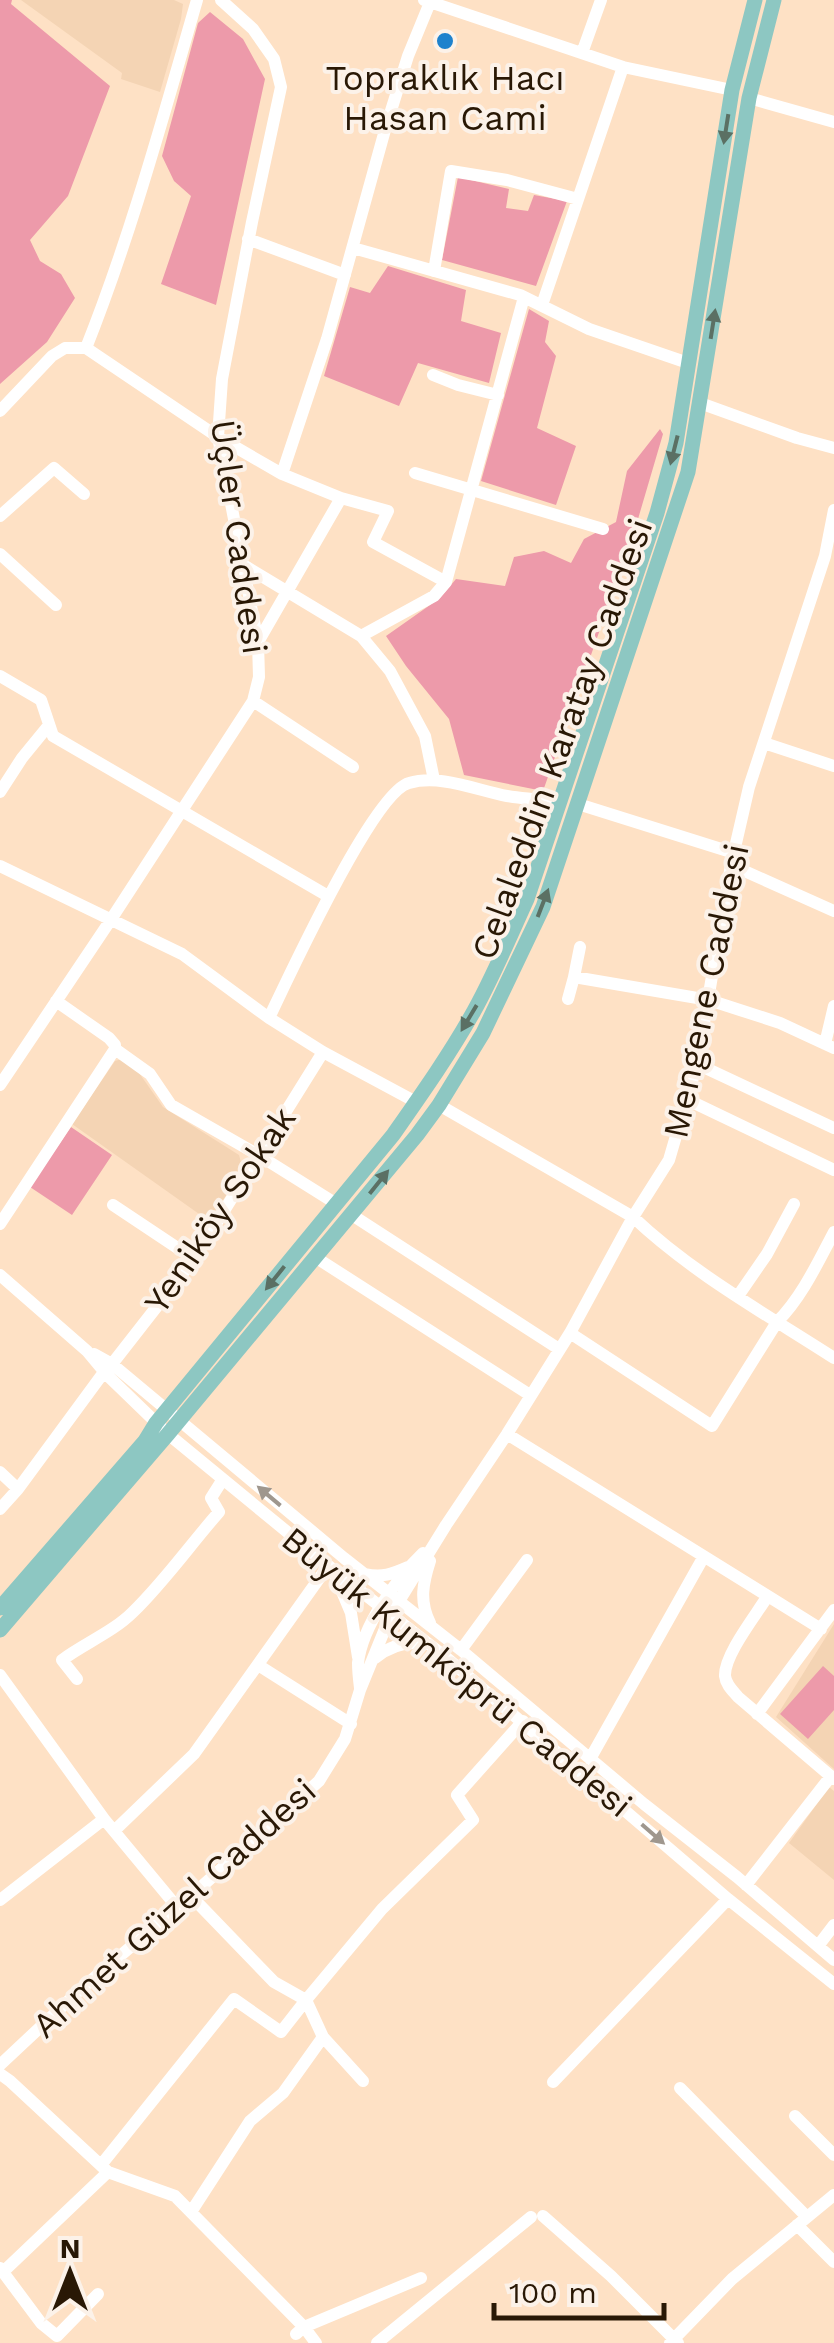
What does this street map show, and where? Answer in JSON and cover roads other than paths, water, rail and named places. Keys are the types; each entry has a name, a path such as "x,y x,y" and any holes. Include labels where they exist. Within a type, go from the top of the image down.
{"main road":[{"name":"Celaleddin Karatay Caddesi","path":"0,1630 168,1422 335,1203 393,1135 473,1012 528,899 657,512 676,443 732,90 755,0"},
{"name":"Celaleddin Karatay Caddesi","path":"0,1608 145,1441 168,1422 352,1215 439,1105 510,980 543,907 688,472 750,98 774,0"}],"street":[{"path":"86,348 116,271 197,0"},
{"name":"Üçler Caddesi","path":"0,1084 253,701 259,677 258,642 218,437 222,380 281,87 274,59 252,28 221,0"},
{"path":"582,53 600,0"},
{"path":"282,474 328,339 408,56 429,1 623,67 732,90"},
{"path":"542,304 623,67"},
{"path":"750,98 834,122"},
{"path":"434,271 451,171 506,180 578,199"},
{"path":"248,239 345,276"},
{"path":"353,248 524,297 589,328 688,363"},
{"path":"361,636 434,596 446,582 524,297"},
{"path":"0,411 52,356 64,348 86,348 218,437 282,474 340,498 388,510 373,542 446,582"},
{"path":"433,375 458,386 498,395"},
{"path":"700,403 834,448"},
{"path":"0,516 54,468 84,494"},
{"path":"415,473 602,529"},
{"path":"258,642 340,498"},
{"name":"Mengene Caddesi","path":"437,1540 570,1333 669,1160 697,1064 733,859 750,786 825,556 834,510"},
{"path":"0,554 56,605"},
{"path":"245,566 361,636 390,671 426,736 434,780"},
{"path":"0,676 41,700 54,736 328,896"},
{"path":"253,701 352,767"},
{"path":"0,792 6,772 50,724"},
{"path":"764,744 834,766"},
{"path":"268,1018 328,896 384,804 405,783 434,780 511,796 560,801"},
{"path":"578,804 733,859 834,911"},
{"path":"0,866 182,954 268,1018 416,1102"},
{"path":"568,998 580,946"},
{"path":"574,977 709,1000 780,1023 830,1046 834,1006"},
{"path":"0,1224 114,1049 109,1038 56,1001"},
{"path":"114,1049 150,1074 172,1105 335,1203"},
{"name":"Yeniköy Sokak","path":"0,1509 194,1259 323,1052"},
{"path":"697,1064 834,1128"},
{"path":"688,1100 834,1170"},
{"path":"439,1105 633,1217 738,1296 834,1358"},
{"path":"738,1296 794,1204"},
{"path":"112,1205 194,1259"},
{"path":"352,1215 559,1349"},
{"path":"570,1333 712,1426 834,1232"},
{"path":"315,1257 530,1395"},
{"name":"Büyük Kumköprü Caddesi","path":"0,1276 168,1422 223,1479 437,1650 728,1899 834,1984"},
{"name":"Büyük Kumköprü Caddesi","path":"168,1422 462,1650 834,1960"},
{"path":"507,1434 821,1630"},
{"path":"0,1472 18,1488"},
{"path":"77,1679 62,1660 132,1614 218,1512 211,1498 223,1479"},
{"path":"394,1598 410,1566 437,1540"},
{"path":"360,1690 386,1611 437,1540"},
{"path":"431,1626 422,1598 437,1540"},
{"path":"590,1759 703,1558"},
{"path":"462,1650 527,1560"},
{"path":"364,1574 378,1577 410,1566"},
{"path":"114,1831 194,1754 330,1567 351,1614 360,1690"},
{"path":"746,1885 832,1778 727,1684 725,1675 733,1652 767,1597"},
{"path":"757,1714 834,1610"},
{"path":"358,1662 370,1625 386,1611"},
{"path":"373,1660 401,1644 423,1643 437,1650"},
{"path":"258,1664 351,1724"},
{"path":"0,1675 104,1819 177,1907"},
{"name":"Ahmet Güzel Caddesi","path":"0,2065 82,1988 310,1790 336,1757 360,1690"},
{"path":"98,2294 57,2336 40,2323 2,2270 104,2168 234,1999 280,2032 382,1909 473,1820 456,1794 523,1722"},
{"path":"0,1900 104,1819"},
{"path":"190,1896 274,1982 306,2000 323,2037 364,2081"},
{"path":"552,2082 728,1899"},
{"path":"818,1946 834,1925"},
{"path":"191,2212 250,2122 283,2093 323,2037"},
{"path":"0,2074 104,2168 176,2196 316,2343"},
{"path":"680,2088 802,2221 834,2262"},
{"path":"795,2116 834,2155"},
{"path":"377,2343 537,2216 610,2276 674,2342 732,2279 834,2195"},
{"path":"300,2330 420,2278"}],"place":[{"name":"Topraklık Hacı Hasan Cami","path":"445,41"}]}
